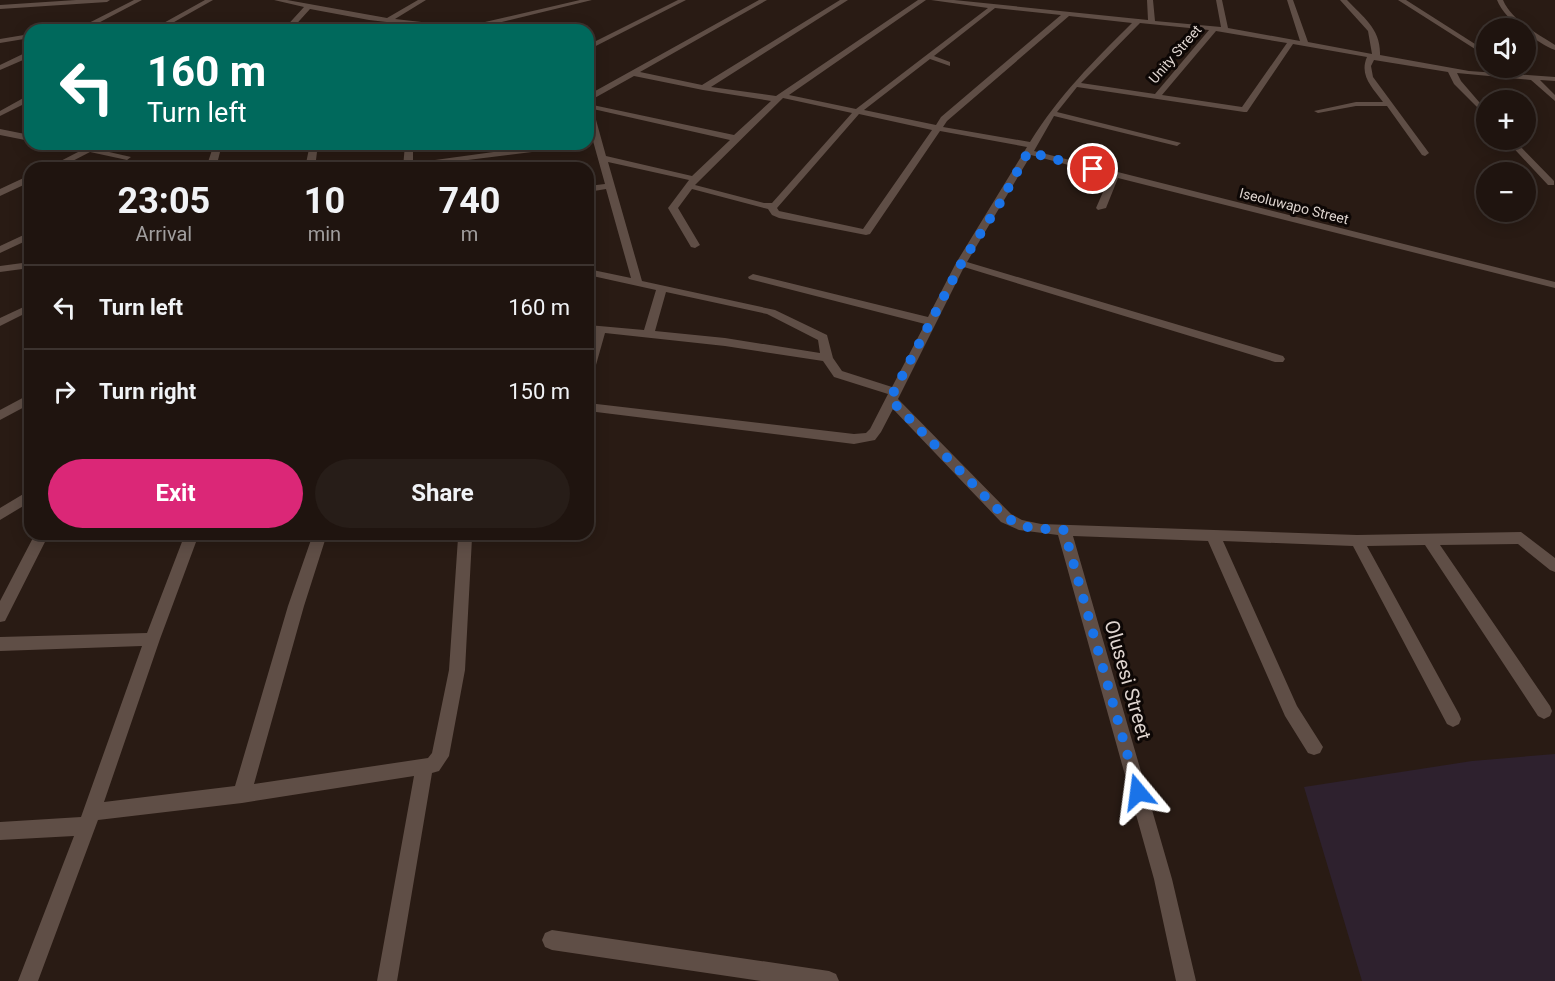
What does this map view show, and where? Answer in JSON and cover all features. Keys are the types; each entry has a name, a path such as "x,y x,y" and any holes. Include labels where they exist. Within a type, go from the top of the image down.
{"street":[{"path":"0,7 107,0"},
{"path":"91,24 140,0"},
{"path":"166,24 210,0"},
{"path":"277,0 367,21 410,24"},
{"path":"388,21 423,0"},
{"path":"540,0 543,11"},
{"path":"485,24 519,20 543,11 589,0"},
{"path":"594,45 683,0"},
{"path":"594,94 764,0"},
{"path":"703,88 845,0"},
{"path":"695,245 673,208 692,183 735,138 780,97 923,0"},
{"path":"934,0 994,6 1010,4 1067,14 1080,11 1138,21 1225,30 1452,71 1529,79 1555,79"},
{"path":"1150,0 1152,22"},
{"path":"1219,0 1225,30"},
{"path":"1290,0 1305,44"},
{"path":"1342,0 1373,29 1378,42 1374,58 1367,71 1388,104 1425,153"},
{"path":"1401,0 1476,48"},
{"path":"1500,0 1504,10 1532,34 1555,48"},
{"path":"292,24 308,6"},
{"path":"771,207 775,206 857,112 994,6"},
{"path":"603,159 771,207 775,213 782,216 866,232 944,119 1067,14"},
{"path":"594,408 854,439 870,437 875,432 961,264 1000,203 1052,112 1075,84 1138,21"},
{"name":"Unity Street","path":"1157,96 1214,29"},
{"path":"0,40 24,37"},
{"path":"1075,84 1244,110 1292,41"},
{"path":"928,56 947,64"},
{"path":"0,68 24,57"},
{"path":"1452,71 1457,82 1476,103"},
{"name":"Iseoluwapo Street","path":"628,74 703,88 780,97 1030,148 1115,175 1555,285"},
{"path":"1529,79 1555,99"},
{"path":"0,114 24,101"},
{"path":"1318,111 1356,104 1388,104"},
{"path":"594,108 735,138"},
{"path":"1052,112 1178,143"},
{"path":"0,132 24,137"},
{"path":"594,144 603,159 637,281"},
{"path":"63,162 88,150 127,157"},
{"path":"444,162 529,150"},
{"path":"1520,150 1551,183"},
{"path":"1101,208 1115,175"},
{"path":"0,193 24,181"},
{"path":"594,188 610,186"},
{"path":"0,250 24,237"},
{"path":"961,264 1279,358"},
{"path":"0,269 24,266"},
{"path":"594,273 771,312 819,333 823,338 827,358 838,374 892,396 1006,518 1030,528 1357,541 1521,538 1555,566"},
{"path":"753,277 932,322"},
{"path":"649,334 662,288"},
{"path":"0,323 24,310"},
{"path":"594,329 725,342 827,358"},
{"path":"0,416 24,402"},
{"path":"0,515 24,499"},
{"name":"Olusesi Street","path":"1064,530 1163,879 1186,981"},
{"path":"1213,535 1291,711 1314,747"},
{"path":"0,616 39,540"},
{"path":"28,981 90,819 152,639 190,540"},
{"path":"242,794 296,606 318,540"},
{"path":"0,831 434,765 440,756 457,670 465,540"},
{"path":"1429,540 1544,711"},
{"path":"1357,541 1453,719"},
{"path":"0,644 152,639"},
{"path":"387,981 424,767"},
{"path":"552,940 829,981"}],"shaded area":[{"path":"1555,754 1555,981 1362,981 1304,787 1472,761"}],"route":[{"path":"1093,169 1028,152 1000,203 961,264 890,399 1006,518 1030,528 1064,530 1138,792"}]}
